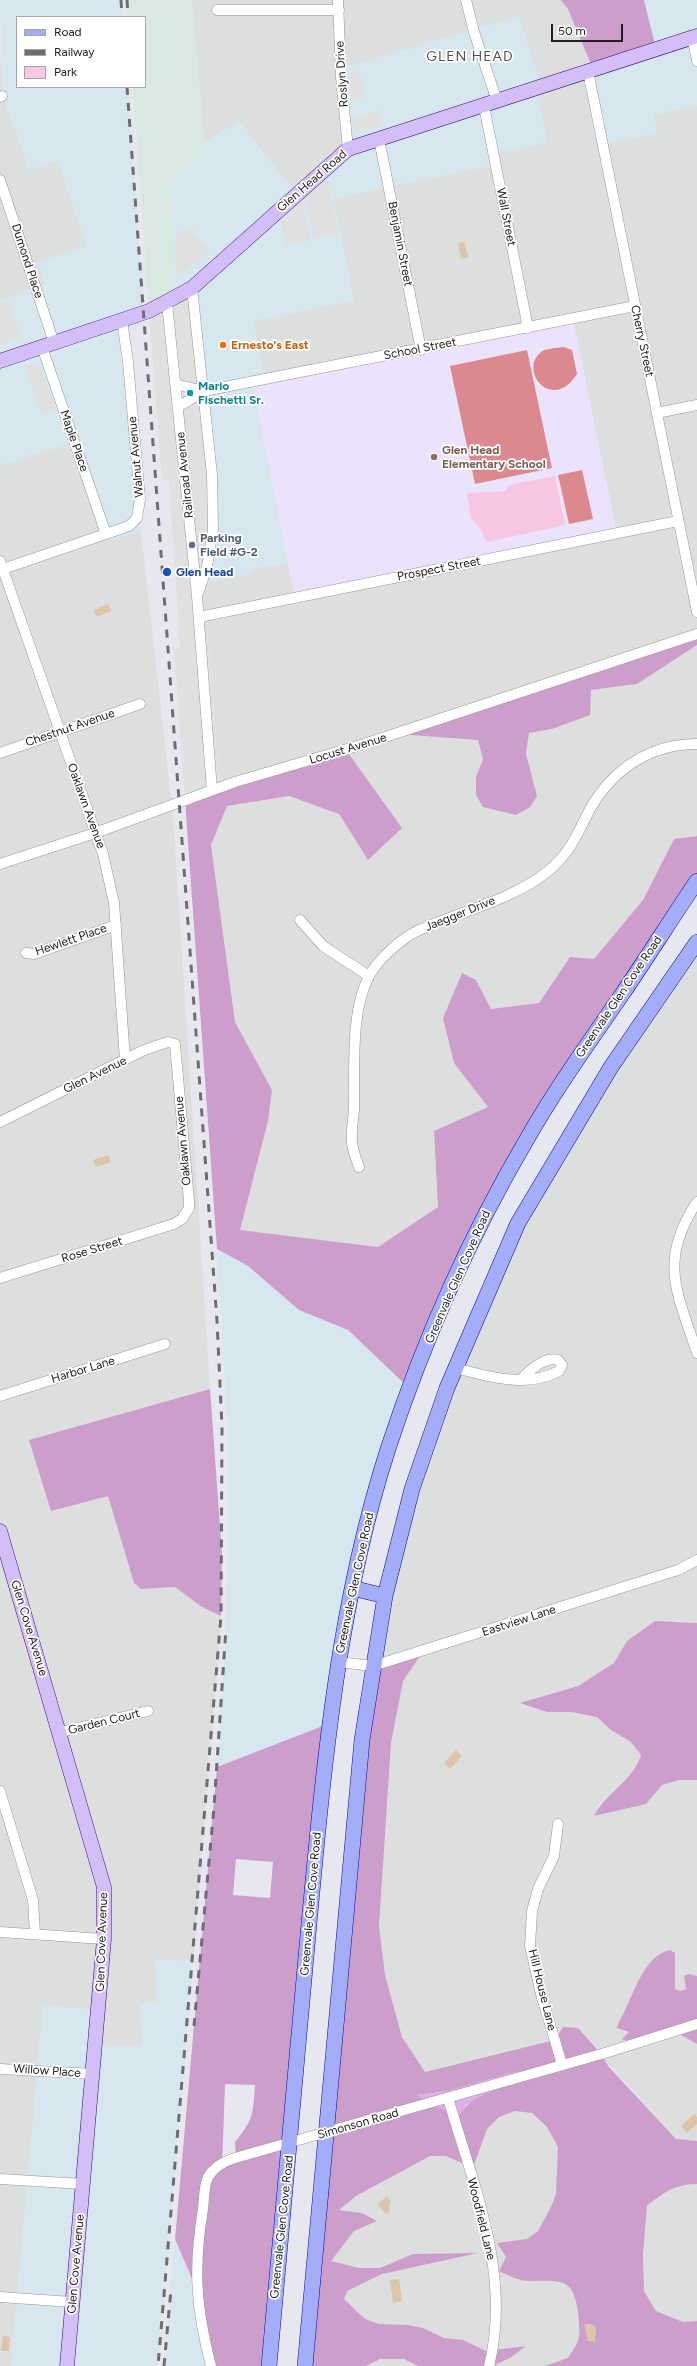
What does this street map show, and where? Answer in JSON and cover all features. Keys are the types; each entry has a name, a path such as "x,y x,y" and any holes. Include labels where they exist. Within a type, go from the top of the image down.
{"main road":[{"name":"Glen Head Road","path":"0,361 122,320 167,303 192,288 348,149 695,37"},
{"name":"Greenvale Glen Cove Road","path":"269,2366 291,2144 324,1770 338,1662 352,1588 366,1528 389,1448 433,1331 471,1244 529,1135 577,1058 622,994 697,881"},
{"path":"305,2366 359,1763 385,1596 412,1488 456,1368 518,1223 542,1180 611,1067 697,942"},
{"name":"Glen Cove Avenue","path":"0,1531 4,1561 61,1732 102,1875 105,1899 104,1939 67,2366"},
{"path":"352,1588 385,1596"}],"street":[{"name":"Roslyn Drive","path":"338,0 341,77 348,149"},
{"name":"Wall Street","path":"466,0 490,104 528,328"},
{"path":"217,10 339,10"},
{"path":"695,37 697,61"},
{"name":"Cherry Street","path":"588,71 697,612"},
{"name":"Benjamin Street","path":"379,139 421,350"},
{"name":"Dumond Place","path":"0,180 48,345"},
{"path":"192,288 212,475 214,529 207,566 197,596"},
{"name":"Railroad Avenue","path":"167,303 199,617 212,790"},
{"name":"School Street","path":"178,407 204,391 421,350 635,306"},
{"name":"Walnut Avenue","path":"1,567 130,526 137,518 140,508 128,362 122,320"},
{"name":"Maple Place","path":"48,345 106,534"},
{"name":"School Street","path":"175,384 204,391"},
{"path":"657,413 697,405"},
{"name":"Prospect Street","path":"199,617 678,521"},
{"name":"Oaklawn Avenue","path":"1,567 103,854 111,885 116,925 125,1060"},
{"name":"Locust Avenue","path":"0,864 95,833 212,790 398,734 697,634"},
{"name":"Chestnut Avenue","path":"0,753 140,704"},
{"name":"Jaegger Drive","path":"359,1167 352,1143 355,1055 359,1008 370,976 396,945 418,931 512,893 547,872 576,840 603,789 622,769 643,756 661,749 682,744 697,744"},
{"path":"300,920 323,946 370,976"},
{"name":"Hewlett Place","path":"26,953 34,954 116,925"},
{"name":"Glen Avenue","path":"0,1122 125,1060 168,1042 175,1044 176,1062"},
{"name":"Oaklawn Avenue","path":"176,1062 188,1201 188,1208 182,1219"},
{"path":"697,1202 686,1219 676,1240 673,1259 679,1298 697,1353"},
{"name":"Rose Street","path":"0,1278 131,1238 174,1224 182,1219"},
{"name":"Harbor Lane","path":"0,1396 165,1344"},
{"path":"456,1368 498,1378 521,1379"},
{"name":"Eastview Lane","path":"338,1662 373,1666 670,1572 697,1560"},
{"name":"Garden Court","path":"61,1732 148,1711"},
{"path":"0,1791 33,1900 35,1934"},
{"name":"Hill House Lane","path":"558,1824 554,1856 538,1889 532,1911 530,1946 541,1994 562,2064"},
{"path":"0,1932 104,1939"},
{"name":"Simonson Road","path":"211,2366 199,2315 196,2285 198,2241 206,2182 215,2168 229,2160 291,2144 325,2132 448,2098 697,2024"},
{"name":"Willow Place","path":"0,2068 93,2074"},
{"name":"Woodfield Lane","path":"448,2098 489,2240 496,2286 496,2315 489,2366"},
{"path":"0,2179 83,2184"},
{"path":"0,2297 72,2302"}],"shaded area":[{"path":"0,0 121,0 122,16 16,16 16,88 127,88 145,327 118,329 141,532 107,541 77,441 0,466 0,300 45,284 38,262 87,245 58,160 29,170 3,96"},
{"path":"127,0 192,0 204,143 204,153 170,186 173,300 149,311 133,88 146,88 146,16 128,16"},
{"path":"192,0 561,0 568,9 697,36 697,634 399,734 478,740 483,759 476,777 537,796 526,754 529,733 552,729 591,690 637,684 697,645 697,836 674,839 643,900 594,959 570,957 539,1003 491,1009 476,980 462,974 443,1018 454,1063 488,1107 434,1131 438,1207 378,1247 240,1230 268,1121 272,1090 235,1022 211,845 227,806 289,796 339,814 368,860 346,750 212,790 199,617 202,583 253,574 253,569 288,563 295,598 264,378 253,321 354,300 327,167 296,194 239,121 204,143"},
{"path":"561,0 644,0 656,49 593,69 568,9"},
{"path":"644,0 697,0 697,106 654,115 657,134 603,144 593,69 655,49"},
{"path":"519,16 541,86 537,88 547,143 492,154 495,165 334,199 354,300 253,322 264,378 252,381 288,563 253,569 253,574 202,583 173,300 170,186 204,153 204,143 239,121 295,194 348,149 342,68"},
{"path":"0,49 3,96 29,170 58,160 94,267 118,329 173,816 210,1389 30,1440 108,1496 134,1583 141,1589 175,1587 202,1607 221,1616 193,1961 156,1960 157,2002 139,2004 143,2047 96,2045 98,2010 43,2006 11,2366 0,2366"},
{"path":"358,69 366,97 351,101 349,72"},
{"path":"379,111 383,125 353,133 353,118"},
{"path":"327,177 339,234 314,239 305,197"},
{"path":"302,199 311,240 285,245 281,224 289,220 288,210"},
{"path":"188,226 210,251 183,274 176,273 175,237"},
{"path":"464,242 468,257 461,259 458,243"},
{"name":"Parking Field #G-2","path":"192,288 213,529 197,596 199,617 208,615 221,787 185,800 174,648 180,648 169,480 162,480 149,311"},
{"path":"8,301 21,338 0,345 0,303"},
{"name":"Glen Head Elementary School","path":"573,319 617,533 295,598 252,380"},
{"path":"564,347 572,350 577,374 567,385 558,390 549,389 541,385 536,378 533,369 535,361 542,351 551,348"},
{"path":"527,350 552,468 475,484 450,366"},
{"path":"33,362 35,367 40,365 56,410 42,415 25,365"},
{"path":"582,470 593,519 569,524 558,475"},
{"path":"108,604 111,611 97,617 94,610"},
{"path":"697,634 697,645 637,684 591,690 590,715 552,729 529,733 526,754 537,796 530,807 516,815 483,807 476,795 476,777 483,759 478,740 398,734"},
{"path":"346,750 402,828 368,860 339,814 289,796 227,806 211,845 235,1022 272,1090 268,1121 240,1230 378,1247 438,1207 434,1131 488,1107 454,1063 443,1018 462,973 476,980 491,1009 539,1003 570,957 594,959 643,900 674,839 697,836 697,881 529,1135 410,1389 348,1330 299,1310 248,1266 217,1249 185,800"},
{"path":"697,942 697,1623 677,1621 627,1641 615,1663 578,1686 521,1703 547,1712 571,1712 597,1717 611,1730 631,1742 641,1755 638,1765 598,1806 594,1816 646,1804 662,1785 680,1780 697,1780 697,1976 689,1974 687,1989 681,1991 675,1989 675,1962 619,2022 629,2032 622,2039 674,2031 697,2044 697,2141 676,2139 590,2043 555,2040 425,2072 402,2037 385,1975 379,1926 391,1743 403,1681 423,1651 373,1666 412,1489 518,1223"},
{"path":"108,1155 111,1162 96,1167 93,1160"},
{"path":"217,1249 248,1266 299,1310 348,1330 410,1389 383,1465 328,1724 217,1767 227,1615 228,1426"},
{"path":"210,1389 222,1554 221,1616 202,1607 175,1587 141,1589 134,1583 108,1496 51,1511 29,1440"},
{"path":"655,1621 697,1623 697,1780 680,1780 662,1785 646,1804 594,1816 605,1800 632,1772 641,1755 631,1742 611,1730 597,1717 571,1712 547,1712 520,1703 578,1686 614,1663 627,1641"},
{"path":"424,1650 403,1681 391,1743 379,1926 385,1975 402,2037 425,2072 555,2040 563,2027 578,2028 599,2052 609,2067 676,2139 697,2141 697,2184 676,2187 647,2206 643,2254 644,2291 656,2311 683,2322 697,2321 697,2366 545,2366 568,2358 573,2351 579,2337 578,2313 573,2293 569,2287 564,2284 550,2281 523,2280 499,2271 506,2257 497,2243 527,2239 538,2231 556,2194 558,2147 547,2127 532,2113 515,2111 499,2117 487,2129 473,2168 446,2156 430,2156 356,2196 339,2210 362,2213 377,2221 354,2231 331,2261 359,2268 380,2268 413,2254 478,2253 382,2274 347,2291 344,2299 365,2319 379,2324 407,2325 423,2328 444,2338 463,2340 486,2351 526,2346 510,2358 494,2365 499,2366 418,2366 404,2359 380,2359 366,2366 305,2366 373,1666","holes":["526,2072 498,2089 469,2103 459,2115 440,2108 417,2095 448,2091 511,2073"]},
{"path":"328,1724 269,2366 210,2366 196,2288 175,2239 217,1767","holes":["236,1859 273,1862 270,1898 233,1895","225,2084 255,2085 253,2109 249,2121 235,2142 236,2161 222,2167"]},
{"path":"456,1750 462,1756 450,1769 444,1763"},
{"path":"670,1950 675,1953 675,1989 681,1991 686,1989 684,1976 689,1974 697,1976 697,2044 674,2031 627,2041 622,2039 629,2032 617,2028 639,1980 652,1960 660,1954"},
{"path":"155,1960 193,1961 158,2366 11,2366 43,2006 98,2010 96,2045 143,2047 139,2003 157,2002"},
{"path":"526,2072 541,2074 467,2104 459,2115 440,2108 417,2095 448,2091 511,2073"},
{"path":"515,2111 532,2113 547,2127 558,2147 564,2172 580,2339 577,2366 329,2366 319,2193 430,2156 446,2156 473,2168 487,2129 499,2117"},
{"path":"694,2114 697,2117 697,2124 687,2133 681,2126"},
{"path":"682,2184 697,2184 697,2321 683,2322 656,2311 644,2291 643,2254 647,2206 663,2192"},
{"path":"386,2196 391,2201 389,2205 390,2212 385,2214 378,2205"},
{"path":"175,2239 196,2288 210,2366 164,2366"},
{"path":"399,2279 402,2301 393,2303 390,2280"},
{"path":"584,2324 592,2324 596,2328 595,2342 588,2341"},
{"path":"3,2336 10,2337 9,2351 1,2351"}],"green space":[{"path":"555,476 565,525 487,542 478,525 471,519 467,493 506,491 509,485"}],"railway":[{"path":"121,0 122,16"},
{"path":"127,0 128,16"},
{"path":"127,88 217,1321 222,1427 221,1616 158,2366"},
{"path":"194,2026 214,1807 226,1628"},
{"path":"164,2366 171,2289"}],"place":[{"name":"Ernesto's East","path":"223,345"},
{"name":"Mario Fischetti Sr.","path":"190,393"},
{"name":"Glen Head Elementary School","path":"434,457"},
{"name":"Parking Field #G-2","path":"192,545"},
{"name":"Glen Head","path":"167,572"}],"district":[{"name":"GLEN HEAD","path":"470,57"}]}
